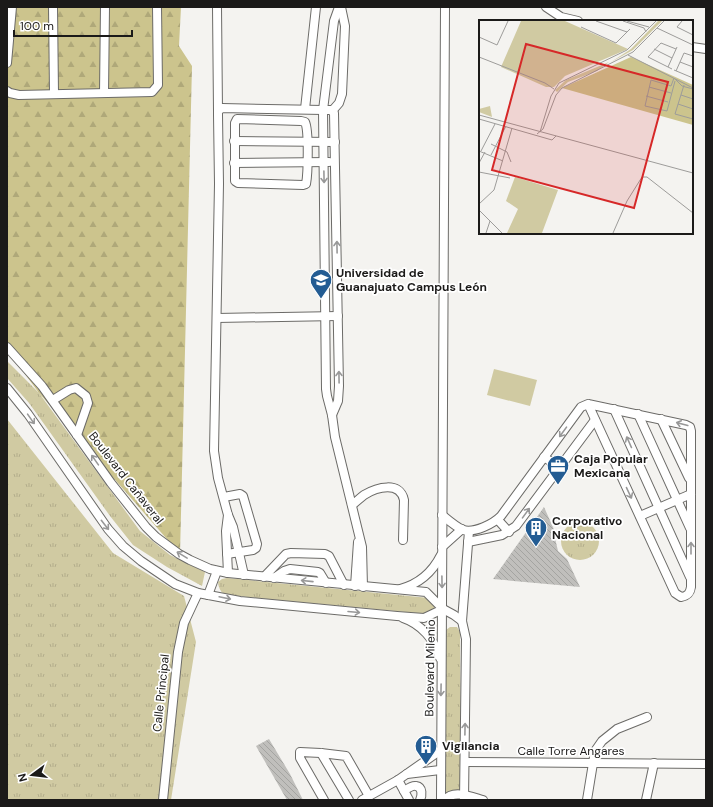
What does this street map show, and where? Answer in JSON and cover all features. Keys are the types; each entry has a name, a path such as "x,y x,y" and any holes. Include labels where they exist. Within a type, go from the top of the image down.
{"street":[{"path":"7,63 12,7"},
{"path":"53,7 54,94"},
{"path":"104,93 105,7"},
{"path":"7,91 19,95 152,92 158,85 157,7"},
{"path":"217,7 217,318 214,451 218,478 228,515 234,527 244,575"},
{"path":"305,109 316,7"},
{"path":"340,7 334,21 323,110 327,396 332,415 335,437 363,554 359,586"},
{"path":"332,111 339,103 342,94 345,26 340,7"},
{"name":"Boulevard Milenio","path":"441,800 445,7"},
{"path":"546,7 561,17 574,20"},
{"path":"693,48 706,49"},
{"path":"218,112 224,108 305,109 332,111"},
{"path":"332,111 335,115 339,386 338,401 332,415"},
{"path":"235,120 303,121 307,126 307,142 307,183 303,185 236,182 234,178 235,120"},
{"path":"234,141 335,142"},
{"path":"234,163 336,162"},
{"path":"217,318 338,316"},
{"name":"Boulevard Cañaveral","path":"7,347 53,400 128,505 156,537 190,560 210,569 228,573 426,592 443,609 462,621"},
{"path":"7,388 28,414 108,529 140,562 157,574 176,584 198,593 240,601 397,616 424,618 443,609"},
{"path":"53,400 69,390 76,388 86,396 88,404 77,435"},
{"path":"395,590 408,587 429,574 436,564 442,550 465,530 487,526 498,520 581,407 588,404 686,424 691,429 691,580 689,594 684,597 676,595 588,404"},
{"path":"614,409 691,580"},
{"path":"638,414 691,531"},
{"path":"661,419 691,481"},
{"path":"468,542 509,532 516,526 595,420"},
{"path":"544,457 560,468"},
{"path":"352,505 362,496 371,491 388,487 398,489 403,495 404,500 403,540"},
{"path":"224,497 240,494 243,496 257,544 254,550 227,554"},
{"path":"640,516 691,494"},
{"path":"228,515 226,531 228,573"},
{"path":"442,516 465,530 468,542 462,621 466,639 464,798"},
{"path":"498,520 509,532"},
{"path":"264,577 286,554 325,554 328,556 344,585"},
{"path":"208,595 217,571"},
{"name":"Calle Principal","path":"163,800 178,652 188,613 198,593"},
{"path":"397,616 408,620 427,634 434,643 442,665"},
{"path":"587,800 595,752 602,741 617,729 647,717"},
{"path":"324,800 299,756 300,752 346,756 366,798 398,780 441,750"},
{"path":"321,753 349,800"},
{"name":"Calle Torre Angares","path":"465,762 706,764"},
{"path":"646,800 654,763"},
{"path":"406,774 440,770"},
{"path":"398,780 409,800"},
{"path":"404,791 412,787 420,788 422,793 420,800"},
{"path":"445,800 452,794 464,798 483,800"}],"green space":[{"path":"7,7 181,7 179,46 192,66 180,554 39,393 7,350"},
{"path":"7,361 39,393 140,531 170,555 205,572 202,586 167,567 133,545 110,516 29,403 7,378"},
{"path":"494,369 537,380 530,406 487,395"},
{"path":"7,419 113,553 184,596 196,642 171,800 7,800"},
{"path":"580,522 590,525 596,531 599,541 596,551 590,557 580,560 570,557 564,551 561,541 564,531 570,525"},
{"path":"227,578 429,598 434,602 434,609 427,614 226,595 220,590 218,582"},
{"path":"450,627 457,627 460,632 461,795 453,791 448,792 445,796 445,636 446,630"}],"building":[{"name":"Corporativo Nacional","path":"544,507 556,534 555,538 558,551 567,559 580,587 493,579"},
{"path":"269,739 290,774 303,800 287,800 256,746"}],"place":[{"name":"Universidad de Guanajuato Campus León","path":"321,300"},
{"name":"Caja Popular Mexicana","path":"558,486"},
{"name":"Corporativo Nacional","path":"536,548"},
{"name":"Vigilancia","path":"426,766"}]}
